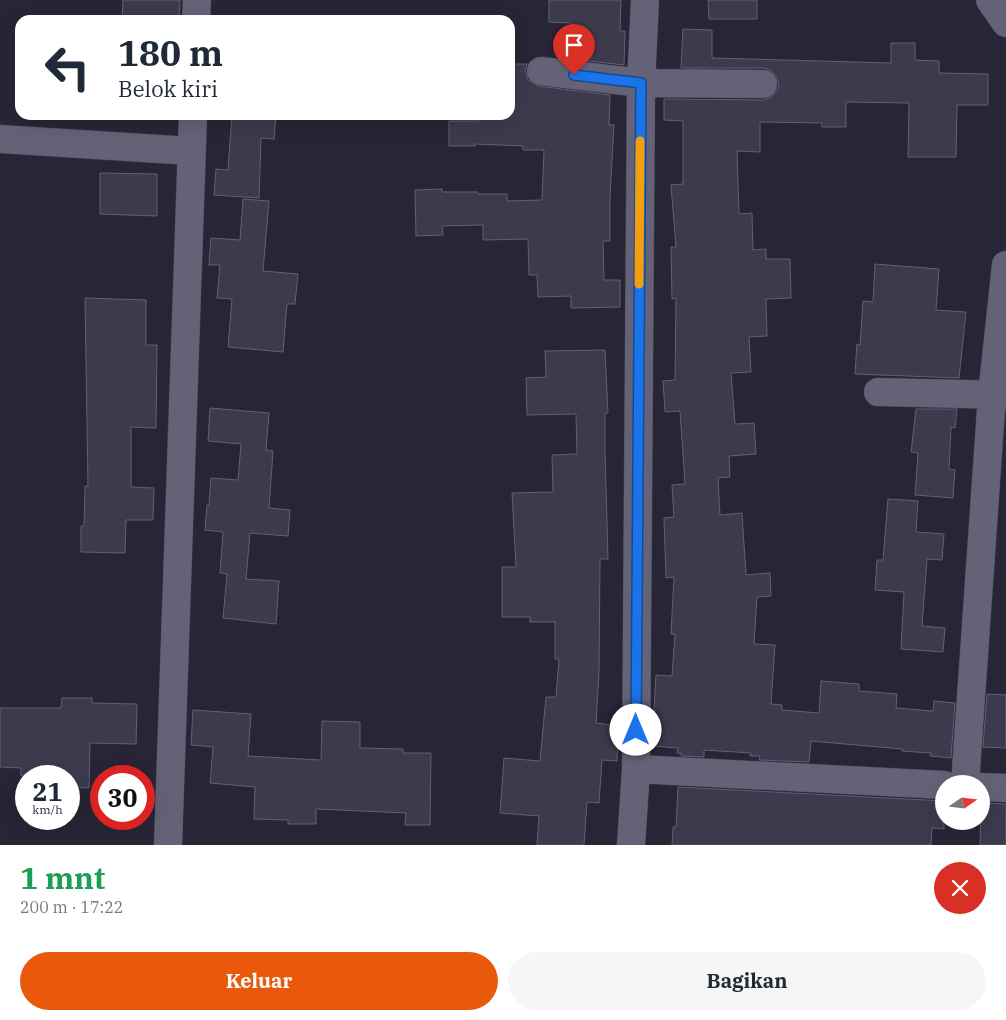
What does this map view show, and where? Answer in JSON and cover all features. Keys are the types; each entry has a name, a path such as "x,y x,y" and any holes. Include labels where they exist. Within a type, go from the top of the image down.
{"street":[{"path":"196,15 197,0"},
{"path":"631,845 636,769 641,83 644,0"},
{"path":"990,0 1006,23"},
{"path":"541,71 641,83 763,84"},
{"path":"168,845 192,120"},
{"path":"0,139 191,152"},
{"path":"966,775 999,395 1006,265"},
{"path":"878,392 999,395"},
{"path":"636,769 935,785"},
{"path":"990,787 1006,788"}],"building":[{"path":"123,0 180,0 179,15 122,15"},
{"path":"549,0 621,0 620,31 625,31 624,65 571,59 572,23 549,22"},
{"path":"708,0 757,0 757,19 709,19"},
{"path":"683,29 712,30 712,58 891,63 891,43 915,43 915,60 939,61 939,73 988,74 988,105 957,105 956,157 908,157 909,103 846,102 846,127 822,127 822,123 760,122 760,152 737,151 739,214 752,213 753,250 766,249 766,259 790,259 791,298 766,299 767,336 749,337 751,372 731,373 735,424 754,423 756,454 729,456 730,477 718,478 720,515 742,513 746,575 770,573 771,596 757,597 754,644 775,645 771,704 782,705 782,710 819,713 821,681 859,684 859,691 897,694 896,708 933,711 934,701 955,703 951,758 930,756 931,753 902,751 902,749 811,741 809,762 759,760 760,756 750,756 751,753 704,750 704,757 681,756 681,753 677,753 678,748 652,746 656,675 672,676 675,634 671,634 674,577 666,578 664,518 674,517 672,485 685,484 680,411 665,412 663,381 675,380 676,298 672,299 671,247 676,247 671,185 683,184 683,121 664,120 664,99 763,100 771,97 777,91 779,85 776,76 770,70 764,68 681,68"},
{"path":"515,64 527,64 525,70 528,80 539,86 610,95 609,125 614,125 610,197 610,241 603,241 604,280 620,280 620,307 571,308 571,296 538,297 537,275 529,275 528,239 483,240 483,225 442,226 443,235 416,236 415,190 442,189 442,192 507,194 507,201 542,200 544,150 523,150 523,146 475,144 475,146 449,146 449,121 515,120"},
{"path":"232,120 276,120 274,139 261,138 259,198 214,195 216,169 228,170"},
{"path":"100,173 157,174 157,216 100,214"},
{"path":"243,199 269,201 263,271 298,274 295,304 287,304 283,352 228,347 232,299 217,298 220,265 209,265 211,238 240,240"},
{"path":"875,264 939,269 936,310 966,312 959,378 855,374 857,344 860,345 863,301 873,302"},
{"path":"85,298 146,300 146,345 157,345 156,428 131,427 131,487 154,488 153,520 126,520 125,553 81,552 81,526 84,526 85,486 88,486"},
{"path":"605,350 608,413 605,413 605,449 608,559 600,559 599,672 596,723 619,726 617,761 602,760 599,803 587,802 584,845 537,845 539,816 500,813 504,758 540,761 546,697 556,697 559,659 555,659 555,622 530,622 530,617 502,617 502,567 516,567 512,493 553,492 552,455 577,454 576,414 527,415 526,378 546,377 545,351"},
{"path":"210,408 269,413 266,450 273,451 269,508 290,510 288,536 250,533 246,579 279,581 276,624 223,618 227,574 220,573 223,532 205,530 207,505 209,505 211,478 238,480 241,444 208,441"},
{"path":"916,409 957,409 955,428 951,427 949,469 955,470 953,498 915,495 918,453 911,452"},
{"path":"888,499 918,501 916,532 944,534 942,560 927,559 922,626 945,628 943,652 901,649 904,592 875,590 877,560 883,560"},
{"path":"987,694 1006,695 1006,748 983,747"},
{"path":"62,698 92,698 92,703 137,704 136,744 90,743 89,788 80,788 80,765 15,765 15,768 0,767 0,708 61,708"},
{"path":"193,710 251,714 248,756 321,760 322,721 360,722 360,748 403,749 403,753 431,753 430,825 405,825 406,813 316,809 316,824 288,824 288,820 254,819 255,787 210,783 213,747 191,745"},
{"path":"678,787 935,801 935,828 932,828 931,845 672,845 673,827 676,827"},
{"path":"990,803 1006,804 1006,845 980,845 980,830 990,830"}],"slow traffic":[{"path":"639,284 640,141"}],"route":[{"path":"574,75 641,83 636,730"}]}
